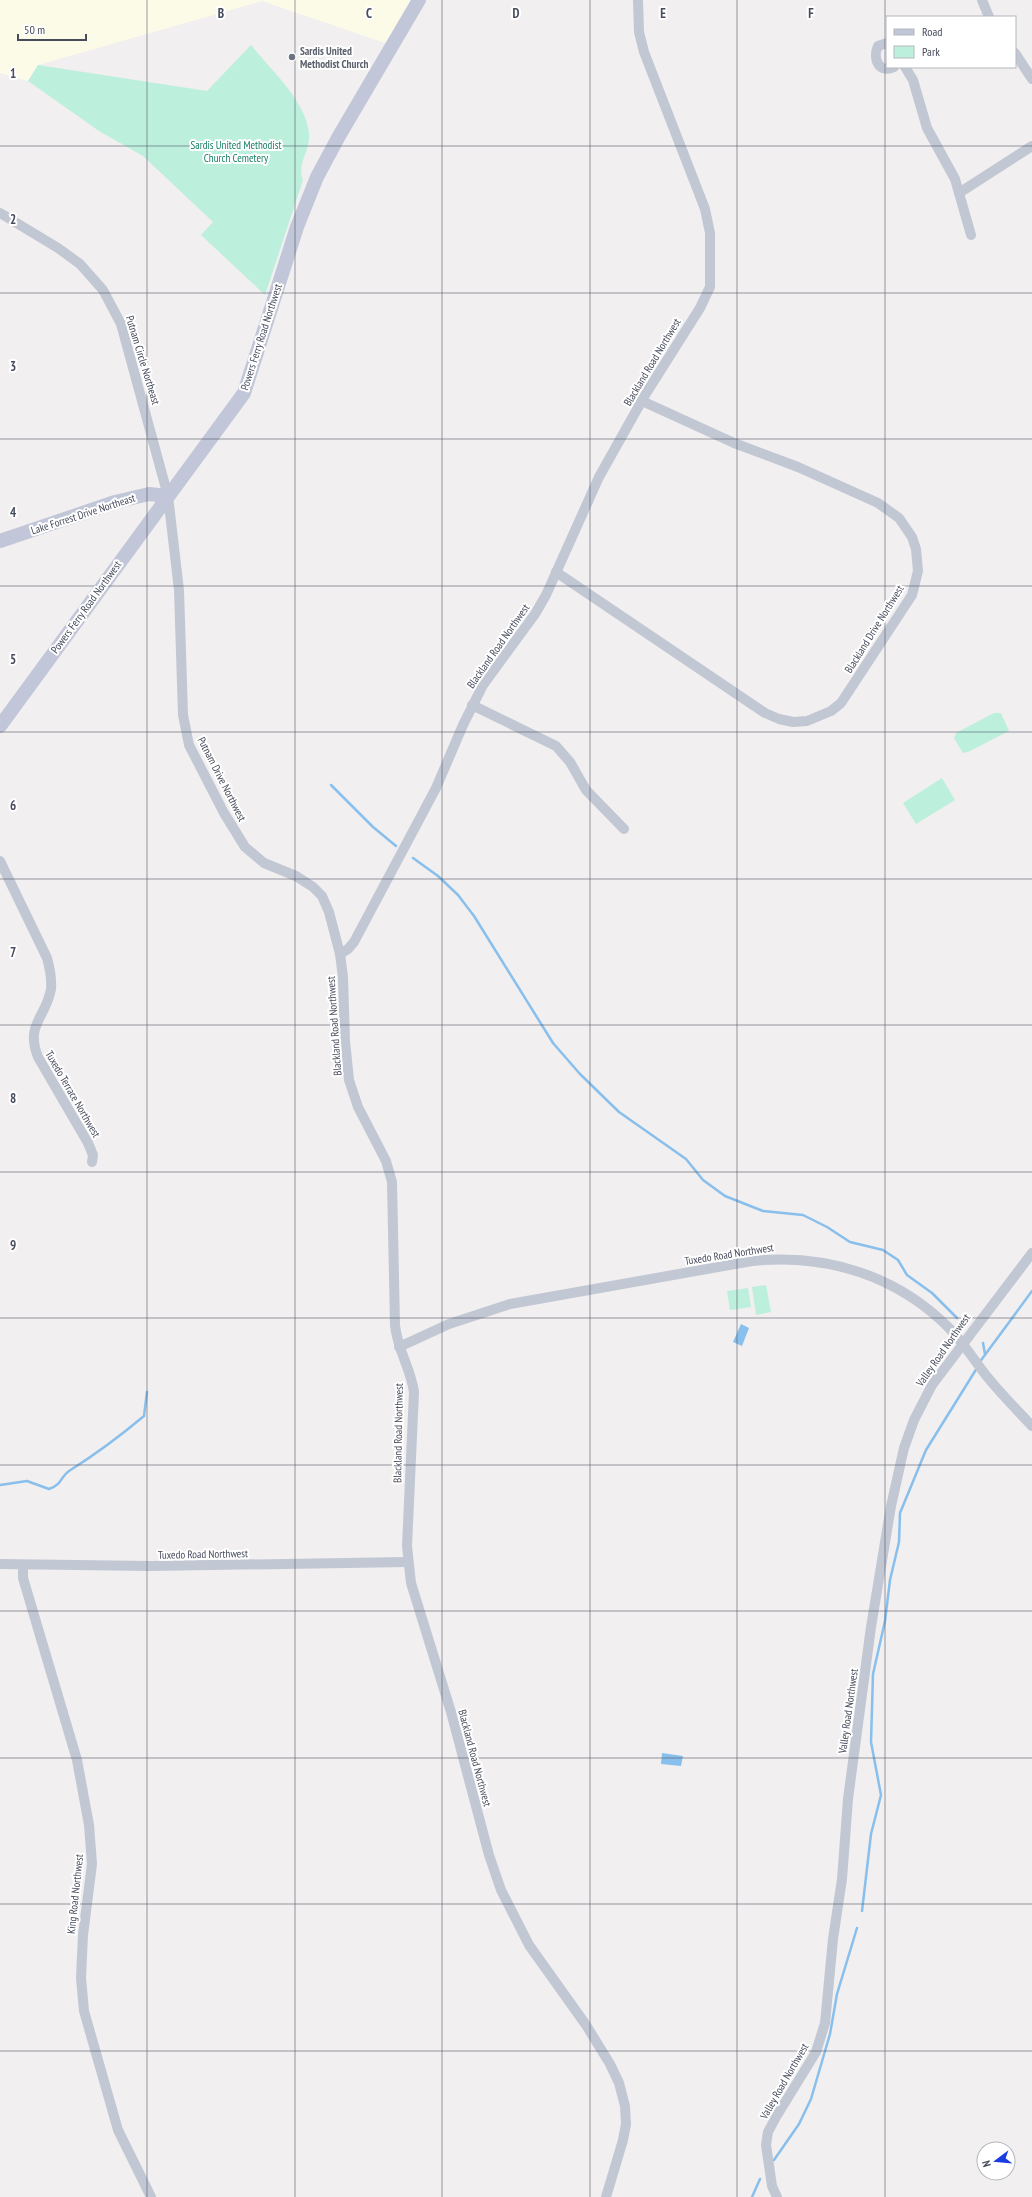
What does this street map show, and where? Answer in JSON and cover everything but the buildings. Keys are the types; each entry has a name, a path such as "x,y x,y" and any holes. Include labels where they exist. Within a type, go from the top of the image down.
{"street":[{"name":"Powers Ferry Road Northwest","path":"0,726 244,393 298,227 317,177 339,136 419,0"},
{"name":"Blackland Road Northwest","path":"606,2197 623,2140 626,2124 619,2084 610,2064 588,2029 530,1945 501,1890 489,1854 451,1712 411,1583 407,1562 414,1392 411,1374 399,1347 395,1325 392,1182 386,1161 358,1107 349,1080 345,1042 343,977 340,954 348,949 354,942 436,788 472,705 494,668 535,614 556,572 599,477 642,401 700,308 710,287 710,233 705,209 644,52 639,32 638,0"},
{"path":"982,0 990,16"},
{"path":"886,43 878,46 874,53 876,61 881,67 889,69 892,68"},
{"path":"1016,55 1032,79"},
{"path":"907,68 913,80 927,128 955,179 971,235"},
{"path":"959,193 1032,146"},
{"name":"Putnam Circle Northeast","path":"0,213 58,248 80,264 103,290 113,306 126,339 168,496"},
{"name":"Blackland Drive Northwest","path":"556,572 765,713 779,719 793,722 807,721 820,717 841,703 912,595 918,571 916,549 907,527 889,509 798,467 734,443 642,401"},
{"name":"Lake Forrest Drive Northeast","path":"0,541 115,502 149,494 168,496"},
{"name":"Putnam Drive Northwest","path":"168,496 179,590 183,715 189,745 224,813 244,847 264,863 306,882 322,896 329,912 340,954"},
{"path":"472,705 556,746 570,762 586,790 624,829"},
{"name":"Tuxedo Terrace Northwest","path":"0,861 47,958 51,975 50,990 46,1004 35,1028 34,1046 38,1057 88,1143 92,1155 92,1162"},
{"name":"Valley Road Northwest","path":"777,2197 767,2159 766,2145 768,2132 793,2086 816,2052 825,2023 833,1939 842,1879 848,1799 879,1567 904,1448 914,1420 932,1385 962,1343 1032,1253"},
{"name":"Tuxedo Road Northwest","path":"399,1347 450,1324 510,1304 752,1261 778,1258 824,1263 862,1272 886,1282 926,1306 953,1331 986,1376 1032,1426"},
{"name":"Tuxedo Road Northwest","path":"0,1564 150,1566 407,1562"},
{"name":"King Road Northwest","path":"23,1565 23,1578 77,1760 90,1825 92,1864 83,1935 81,1978 84,2011 118,2130 150,2197"}],"shaded area":[{"path":"0,0 415,0 385,43 262,1 38,65 28,81 0,73"}],"green space":[{"name":"Sardis United Methodist Church Cemetery","path":"251,45 295,98 306,121 309,133 308,145 301,168 303,180 265,295 201,235 213,222 143,156 99,131 28,81 38,65 207,91"},
{"path":"994,713 1001,713 1009,731 968,752 963,753 954,738 956,733"},
{"path":"942,778 955,800 916,824 903,803"},
{"path":"766,1285 771,1312 756,1315 752,1287"},
{"path":"748,1288 751,1307 730,1310 727,1291"}],"water":[{"path":"741,1324 749,1328 742,1346 733,1342"},
{"path":"662,1753 683,1756 681,1766 661,1764"}],"waterway":[{"path":"331,785 373,827 396,846"},
{"path":"413,858 438,876 458,895 474,916 553,1043 580,1074 619,1112 686,1159 703,1180 725,1196 763,1211 803,1215 827,1227 850,1242 883,1250 898,1260 907,1275 932,1293 957,1318"},
{"path":"979,1363 1032,1291"},
{"path":"983,1343 985,1354"},
{"path":"862,1911 871,1834 881,1795 871,1742 873,1674 885,1621 890,1580 899,1542 900,1513 926,1450 977,1368"},
{"path":"0,1485 27,1481 49,1489 54,1487 69,1471 107,1445 144,1416 147,1392"},
{"path":"774,2160 799,2124 811,2099 830,2034 837,1994 857,1928"},
{"path":"752,2197 760,2179"}],"place":[{"name":"Sardis United Methodist Church","path":"292,57"}]}
